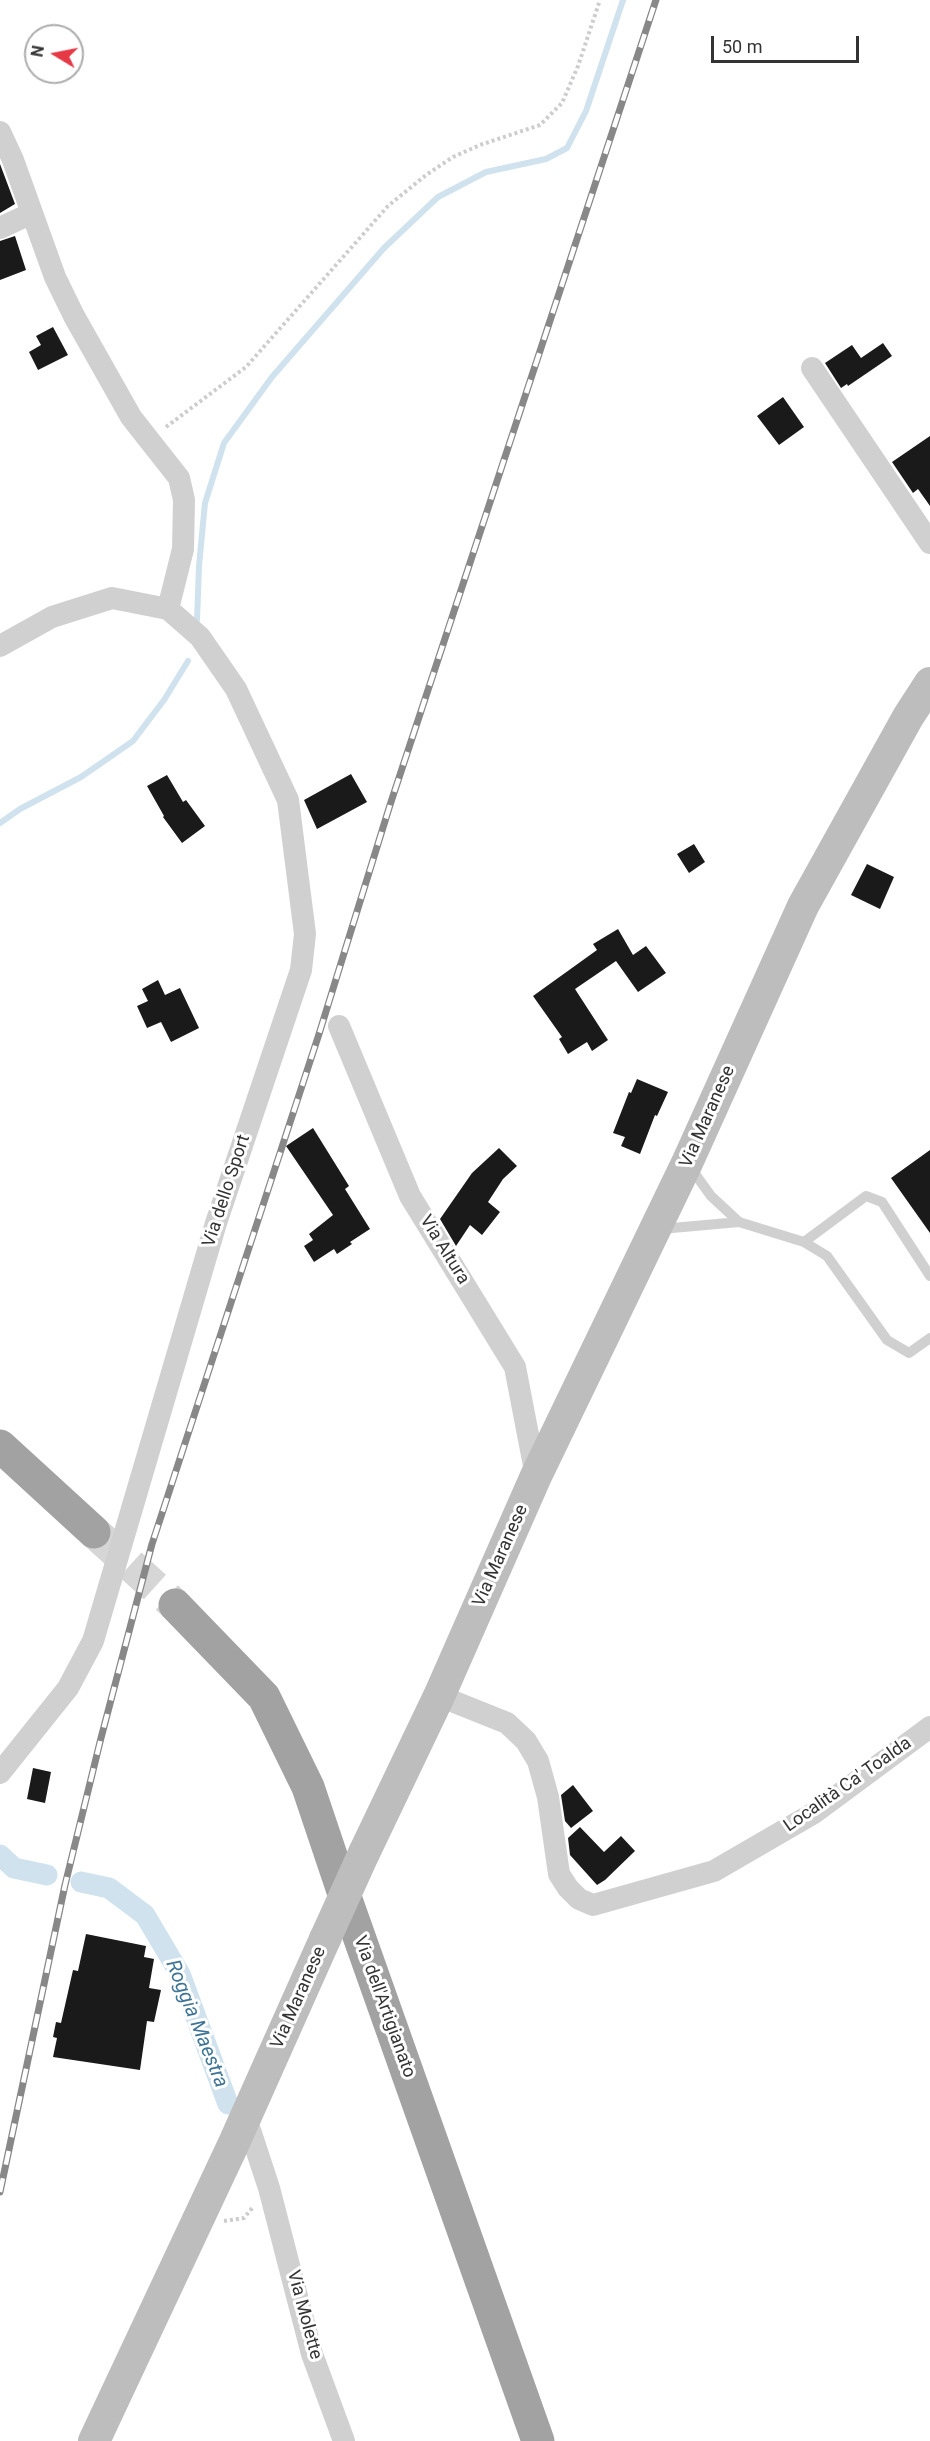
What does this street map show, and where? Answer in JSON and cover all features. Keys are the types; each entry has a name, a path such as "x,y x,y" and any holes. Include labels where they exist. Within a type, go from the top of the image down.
{"highway":[{"path":"0,1446 94,1532"},
{"name":"Via dell'Artigianato","path":"175,1605 264,1697 308,1787 538,2441"}],"main road":[{"name":"Via Maranese","path":"94,2441 364,1853 440,1694 536,1476 687,1163 803,906 908,717 930,683"}],"street":[{"path":"0,132 7,162 32,213 56,277 74,316 131,417 179,478 184,500 183,549 175,616 112,598 52,617 0,646"},
{"path":"0,228 32,213"},
{"path":"812,368 930,543"},
{"name":"Via dello Sport","path":"0,1773 68,1688 93,1641 216,1223 301,970 305,934 288,800 236,689 200,637 175,616"},
{"name":"Via Altura","path":"339,1026 410,1196 515,1367 536,1476"},
{"name":"Località Ca' Toalda","path":"440,1694 507,1723 526,1741 538,1761 548,1797 559,1874 567,1888 579,1899 593,1905 714,1871 814,1813 930,1727"},
{"name":"Via Molette","path":"245,2115 269,2188 312,2354 344,2441"}],"lane":[{"path":"687,1163 711,1196 739,1222"},
{"path":"804,1242 866,1196 882,1202 930,1276"},
{"path":"656,1229 739,1222 804,1242 827,1256 887,1340 909,1353 930,1338"}],"path":[{"path":"148,441 246,367 388,206 426,174 453,157 480,145 540,125 562,103 578,66 600,0"},
{"path":"195,2225 244,2218 269,2188"}],"building":[{"path":"0,164 15,204 0,213"},
{"path":"15,236 26,270 0,280 0,241"},
{"path":"53,327 68,355 38,370 29,352 41,345 36,336"},
{"path":"883,343 892,356 848,386 847,384 841,388 825,363 852,345 861,358"},
{"path":"783,397 804,427 779,445 757,416"},
{"path":"930,436 930,506 918,489 913,493 892,462"},
{"path":"351,774 367,802 317,829 304,800"},
{"path":"167,775 183,802 186,800 205,826 182,843 163,817 147,786"},
{"path":"694,844 705,862 689,873 677,854"},
{"path":"867,864 894,877 880,909 851,895"},
{"path":"618,929 633,955 646,946 666,973 638,992 616,961 575,989 608,1040 592,1051 587,1042 568,1054 559,1039 562,1037 533,996 597,950 593,944"},
{"path":"158,980 165,995 180,988 199,1028 171,1042 161,1022 147,1028 137,1006 148,1001 142,989"},
{"path":"637,1079 668,1092 657,1116 655,1115 640,1154 621,1146 625,1137 613,1133 629,1092 631,1093"},
{"path":"313,1128 349,1186 345,1189 370,1229 337,1254 334,1249 314,1262 304,1246 313,1240 309,1234 333,1215 286,1146"},
{"path":"499,1148 517,1166 503,1179 488,1202 500,1212 482,1235 470,1225 456,1246 440,1219 472,1173"},
{"path":"930,1150 930,1233 891,1178"},
{"path":"33,1768 51,1772 45,1803 27,1799"},
{"path":"573,1785 593,1811 571,1828 565,1821 561,1795"},
{"path":"580,1827 604,1852 621,1836 635,1851 597,1885 570,1855 568,1838"},
{"path":"86,1934 146,1946 144,1957 154,1959 149,1988 161,1990 154,2022 147,2021 140,2070 53,2057 57,2038 53,2037 56,2022 61,2023 73,1970 78,1971"}],"waterway":[{"path":"197,620 205,503 224,443 272,377 384,248 438,197 486,172 546,159 567,148 586,111 623,0"},
{"path":"0,823 20,809 81,777 133,741 164,700 188,661"},
{"name":"Roggia Maestra","path":"0,1855 14,1868 47,1875"},
{"name":"Roggia Maestra","path":"81,1882 109,1888 145,1915 180,1974 228,2104"}],"tunnel":[{"path":"94,1532 175,1605"}],"railway":[{"path":"0,2192 65,1885 152,1544 319,1034 390,805 656,0"}]}
